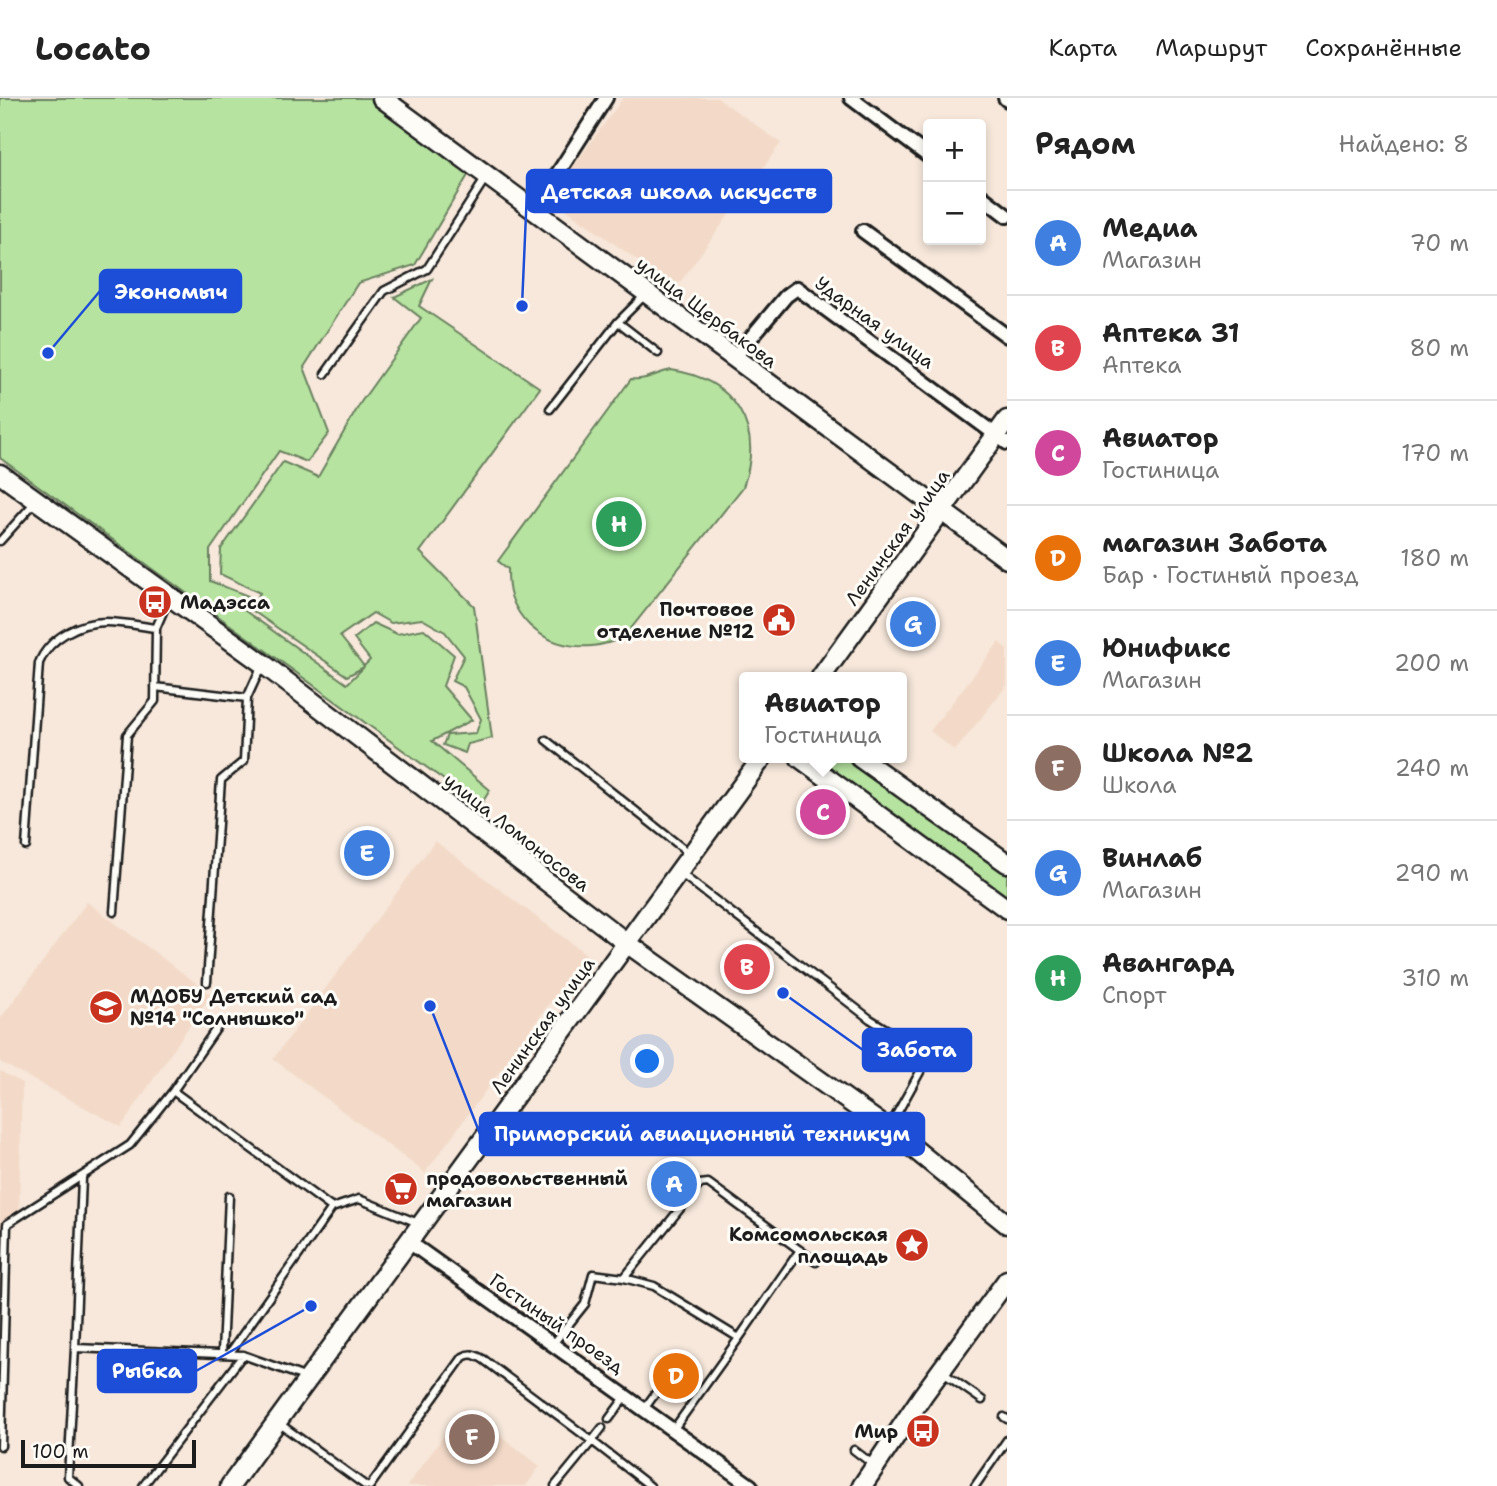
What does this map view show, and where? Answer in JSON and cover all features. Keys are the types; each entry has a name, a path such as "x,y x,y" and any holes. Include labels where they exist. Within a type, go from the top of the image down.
{"main road":[{"name":"улица Щербакова","path":"382,98 1007,559"},
{"name":"Ленинская улица","path":"825,672 942,511 1002,439 1007,420"},
{"name":"улица Ломоносова","path":"0,474 262,663 628,944 902,1139 1007,1224"},
{"name":"Ленинская улица","path":"234,1485 277,1421 758,763"},
{"path":"807,763 1007,909"},
{"path":"867,763 1007,863"},
{"path":"862,1486 941,1370 1007,1280"}],"street":[{"path":"535,209 606,98"},
{"path":"852,98 923,152"},
{"path":"986,200 1007,216"},
{"path":"863,231 1007,336"},
{"name":"Ударная улица","path":"733,359 786,296 797,288 1002,439"},
{"name":"Гостиный проезд","path":"409,1242 751,1486"}],"lane":[{"path":"325,374 384,291 427,269 488,174"},
{"path":"550,409 618,322 646,294"},
{"path":"618,322 657,353"},
{"path":"0,541 37,500"},
{"path":"114,912 127,735 155,701 156,628 170,596"},
{"path":"26,846 39,663 44,650 79,626 105,622 156,628"},
{"path":"207,982 220,780 244,761 247,698 262,663"},
{"path":"155,688 247,698"},
{"path":"546,740 692,855"},
{"path":"679,872 870,1019 911,1044 920,1053 920,1072 888,1130"},
{"path":"1,1446 7,1224 130,1145 173,1091 218,1026"},
{"path":"173,1091 332,1208"},
{"path":"79,1486 68,1477 82,1178"},
{"path":"624,1278 700,1184 708,1184 816,1262"},
{"path":"226,1353 229,1196"},
{"path":"226,1353 332,1208 359,1199 421,1224"},
{"path":"673,1430 800,1250"},
{"path":"553,1345 585,1304 593,1275 624,1278 654,1286 739,1338"},
{"path":"75,1348 243,1355 309,1378"},
{"path":"277,1421 368,1486 463,1357 473,1354 650,1486"},
{"path":"143,1486 243,1355"},
{"path":"941,1370 982,1400"},
{"path":"644,1409 663,1383"},
{"path":"608,1419 626,1396"},
{"path":"557,1485 602,1429"},
{"path":"975,1486 1007,1440"},
{"path":"854,1450 876,1467"}],"shaded area":[{"path":"623,98 718,98 781,143 676,288 550,198"},
{"path":"999,642 1007,649 1007,685 955,751 930,731"},
{"path":"435,841 586,954 425,1173 273,1059"},
{"name":"МДОБУ Детский сад №14 \"Солнышко\"","path":"87,902 211,994 121,1127 0,1062 0,1019"},
{"path":"0,1071 22,1083 19,1215 2,1222 0,1268"},
{"path":"464,1408 540,1466 526,1486 407,1486"}],"green space":[{"path":"0,98 374,98 471,170 415,265 358,283 304,367 329,433 307,462 279,451 210,550 210,581 248,596 241,608 347,684 364,667 347,676 250,609 260,593 220,574 221,549 283,462 318,477 361,402 421,318 394,297 432,279 419,306 540,388 420,552 474,606 492,738 468,744 465,753 443,745 447,735 476,733 481,719 464,687 452,681 464,656 445,632 422,619 391,623 373,613 340,636 364,666 370,660 354,639 373,623 397,634 424,629 454,655 443,686 472,720 432,741 490,790 480,806 0,458"},
{"path":"671,370 693,375 712,384 727,395 739,409 750,444 749,465 743,487 625,636 609,643 575,646 543,636 519,613 510,593 508,569 498,561 631,379 646,378"},
{"path":"818,763 854,763 1007,873 1007,901"}],"place":[{"name":"Детская школа искусств","path":"522,306"},
{"name":"Экономыч","path":"48,353"},
{"name":"Авангард","path":"619,524"},
{"name":"Мадэсса","path":"155,602"},
{"name":"Почтовое отделение №12","path":"779,620"},
{"name":"Винлаб","path":"913,624"},
{"name":"Авиатор","path":"823,812"},
{"name":"Юнификс","path":"367,853"},
{"name":"Аптека 31","path":"747,967"},
{"name":"Забота","path":"783,993"},
{"name":"Приморский авиационный техникум","path":"430,1006"},
{"name":"МДОБУ Детский сад №14 \"Солнышко\"","path":"106,1007"},
{"name":"Медиа","path":"674,1184"},
{"name":"продовольственный магазин","path":"401,1189"},
{"name":"Комсомольская площадь","path":"912,1245"},
{"name":"Рыбка","path":"311,1306"},
{"name":"магазин Забота","path":"676,1376"},
{"name":"Мир","path":"923,1431"},
{"name":"Школа №2","path":"472,1437"}]}
